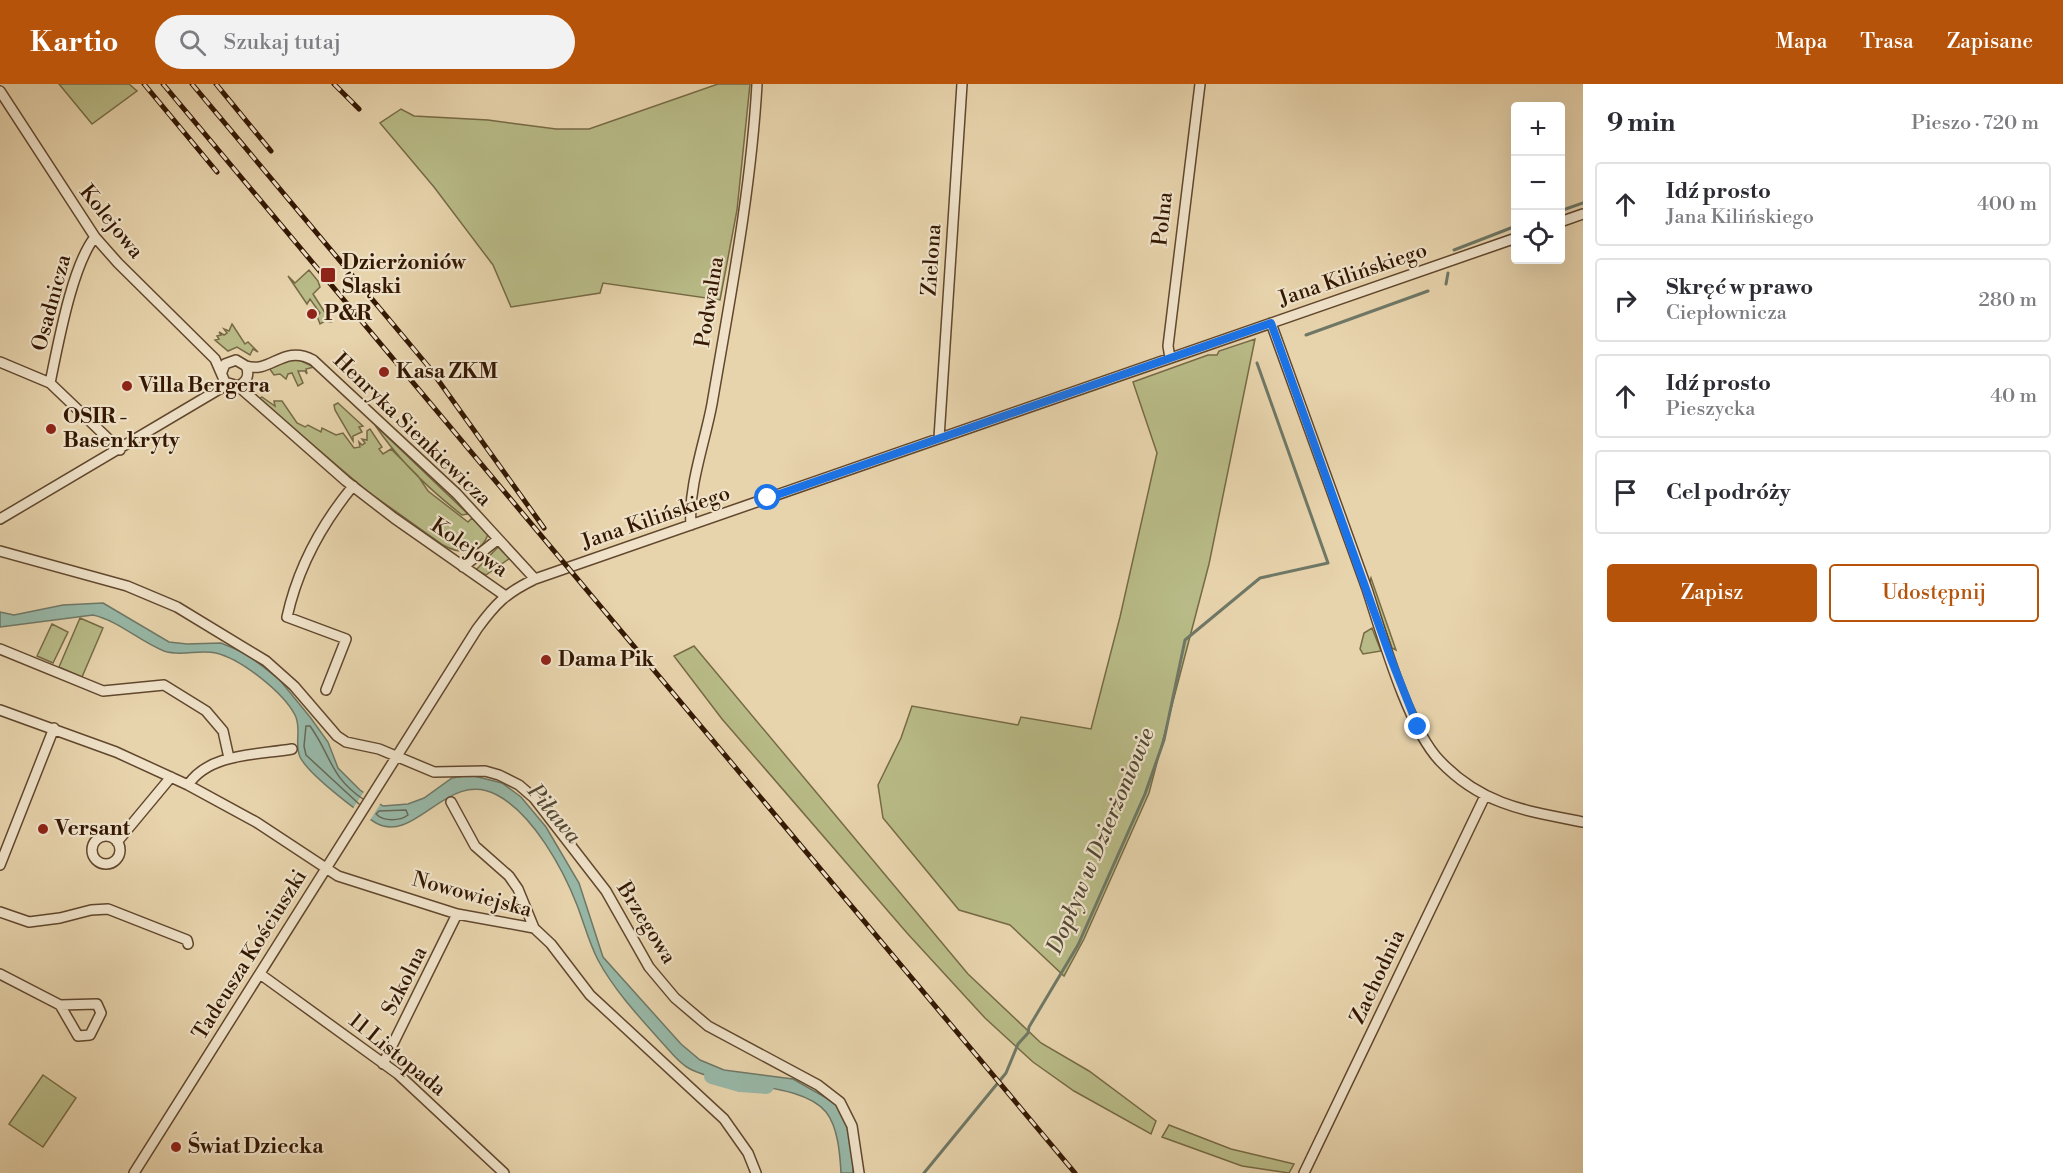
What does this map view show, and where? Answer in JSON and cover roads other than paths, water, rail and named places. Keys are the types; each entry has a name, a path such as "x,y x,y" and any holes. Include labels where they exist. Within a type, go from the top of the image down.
{"street":[{"name":"Podwalna","path":"691,525 690,506 710,414 747,189 756,84"},
{"name":"Zielona","path":"939,438 962,84"},
{"name":"Polna","path":"1170,358 1168,346 1177,262 1200,84"},
{"name":"Kolejowa","path":"0,91 95,237 223,368"},
{"path":"1565,220 1583,214"},
{"name":"Osadnicza","path":"50,382 78,272 86,248 95,237"},
{"name":"Jana Kilińskiego","path":"398,757 477,629 504,595 535,579 1511,239"},
{"path":"1271,323 1396,672 1418,727 1431,750 1459,778 1485,796 1511,807 1583,822"},
{"name":"Henryka Sienkiewicza","path":"246,366 259,368 278,357 292,354 313,360 457,494 535,579"},
{"path":"0,519 228,384 242,384 248,374 246,366 236,360 223,368 228,384"},
{"name":"Osadnicza","path":"0,362 50,382 120,450"},
{"name":"Kolejowa","path":"242,384 248,393 353,486 504,595"},
{"path":"326,690 346,639 287,616 292,595 312,545 353,486"},
{"path":"463,567 497,540"},
{"name":"Brzegowa","path":"0,551 127,586 177,607 266,662 294,686 342,739 398,757 434,772 474,770 500,775 519,785 534,798 606,891 649,967 675,998 708,1026 818,1085 840,1102 852,1126 859,1173"},
{"path":"0,649 103,691 164,686 206,711 223,731 229,758"},
{"name":"Nowowiejska","path":"0,710 116,752 188,785 256,822 325,869 352,881 458,914 534,927 551,944 590,995 724,1119 748,1153 756,1173"},
{"path":"0,865 54,728"},
{"path":"188,785 202,769 229,758 292,750"},
{"name":"Tadeusza Kościuszki","path":"134,1173 398,757"},
{"path":"117,842 171,777"},
{"name":"Zachodnia","path":"1304,1173 1485,796"},
{"path":"451,802 475,846 509,876 518,889 534,927"},
{"path":"0,912 28,922 108,909 187,940 188,944"},
{"name":"Szkolna","path":"383,1064 458,914"},
{"path":"0,974 60,1005 97,1004 101,1013 90,1035 78,1036 60,1005"},
{"name":"11 Listopada","path":"260,974 398,1074 504,1173"}],"water":[{"path":"103,603 169,642 221,643 245,653 279,679 310,717 328,742 338,768 360,790 383,806 408,804 424,798 452,778 470,775 502,783 521,797 546,827 579,883 603,957 681,1044 700,1060 724,1070 793,1079 837,1104 846,1121 853,1148 853,1173 841,1173 836,1133 826,1112 815,1102 782,1090 706,1075 690,1069 675,1057 630,1006 605,972 592,947 564,875 545,844 523,815 497,795 479,789 463,791 404,824 390,827 376,823 335,793 305,765 298,752 297,720 281,696 249,669 226,656 210,652 170,653 112,622 93,615 0,627 0,612 14,615 63,605"}],"waterway":[{"name":"Dopływ w Dzierżoniowie","path":"1563,210 1583,203"},
{"name":"Dopływ w Dzierżoniowie","path":"1454,250 1511,228"},
{"name":"Dopływ w Dzierżoniowie","path":"1446,284 1448,273"},
{"name":"Dopływ w Dzierżoniowie","path":"1306,335 1428,291"},
{"name":"Dopływ w Dzierżoniowie","path":"924,1173 1006,1073 1018,1044 1028,1033 1029,1027 1078,945 1145,794 1164,740 1185,640 1260,578 1328,563 1257,363"},
{"name":"Piława","path":"712,1076 740,1084 766,1086"}],"railway":[{"path":"144,84 217,172"},
{"path":"163,84 1075,1173"},
{"path":"192,84 428,366 544,528"},
{"path":"216,84 271,151"},
{"path":"334,84 359,109"}],"place":[{"name":"Dzierżoniów Śląski","path":"328,275"},
{"name":"P&R","path":"312,314"},
{"name":"Kasa ZKM","path":"384,372"},
{"name":"Villa Bergera","path":"127,386"},
{"name":"OSIR - Basen kryty","path":"51,429"},
{"name":"Dama Pik","path":"546,660"},
{"name":"Versant","path":"43,829"},
{"name":"Świat Dziecka","path":"176,1147"}]}
